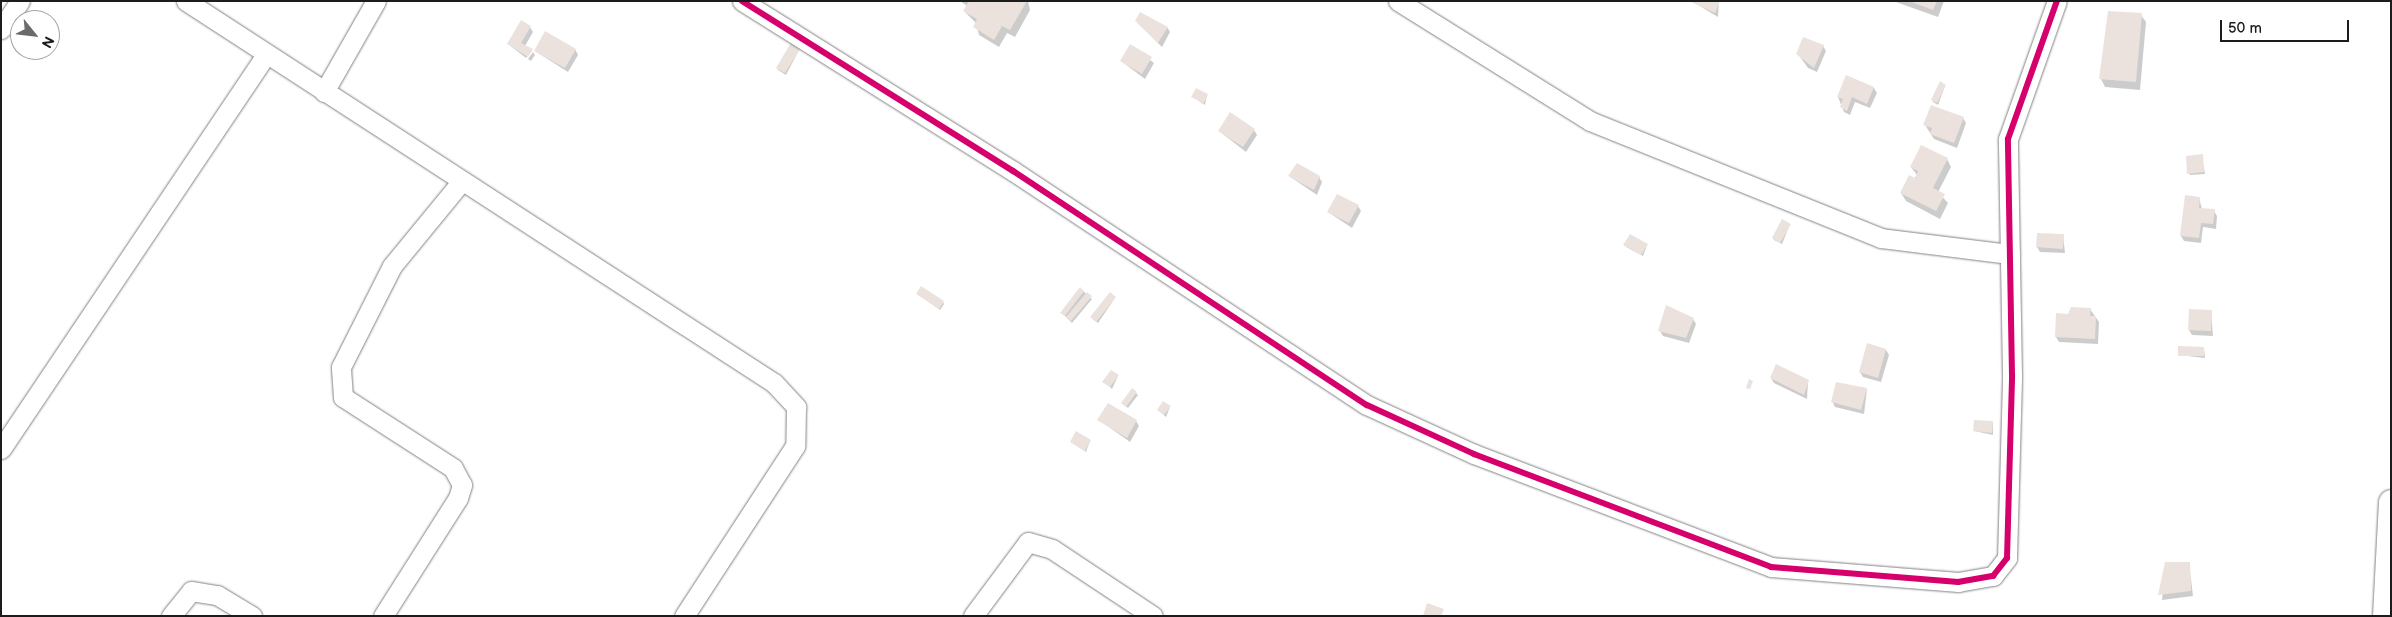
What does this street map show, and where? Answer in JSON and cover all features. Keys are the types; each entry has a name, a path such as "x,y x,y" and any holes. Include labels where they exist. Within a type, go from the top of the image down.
{"street":[{"path":"1,29 20,1"},
{"path":"186,1 461,182 774,383 796,407 794,446 684,616"},
{"path":"324,92 376,1"},
{"path":"742,1 1013,171 1367,405 1474,454 1771,567 1958,582 1993,576 2007,558 2012,375 2010,254 2011,124 2057,1"},
{"path":"1398,1 1590,121 1881,238 2010,254"},
{"path":"1,448 266,54"},
{"path":"383,616 458,498 462,485 453,468 343,397 341,367 392,266 461,182"},
{"path":"2385,616 2391,502"},
{"path":"973,616 1028,542 1052,548 1153,616"},
{"path":"171,616 191,591 217,595 252,616"}],"building":[{"path":"969,1 1027,1 1010,30 1002,26 994,40 973,27 977,19 963,11"},
{"path":"1689,1 1720,1 1715,13"},
{"path":"1909,1 1937,1 1933,10"},
{"path":"2108,11 2142,13 2136,82 2099,79"},
{"path":"1140,12 1168,27 1158,43 1135,21"},
{"path":"521,20 531,26 521,43 533,49 528,57 507,44"},
{"path":"545,31 576,49 565,68 534,51"},
{"path":"1803,37 1824,45 1814,68 1796,54"},
{"path":"792,41 801,47 785,73 776,68"},
{"path":"1130,44 1152,57 1142,74 1120,61"},
{"path":"1846,75 1874,87 1867,104 1852,97 1847,111 1840,107 1843,99 1837,97"},
{"path":"1940,81 1946,85 1937,103 1931,100"},
{"path":"1196,88 1208,94 1204,103 1191,97"},
{"path":"1931,105 1964,117 1954,143 1930,134 1932,128 1923,125"},
{"path":"1230,112 1255,129 1243,147 1218,131"},
{"path":"1921,145 1948,158 1933,188 1945,194 1936,211 1900,193 1909,175 1915,178 1918,171 1910,167"},
{"path":"2203,154 2204,172 2187,174 2186,156"},
{"path":"1297,163 1320,176 1314,190 1288,176"},
{"path":"1337,194 1359,205 1349,223 1327,212"},
{"path":"2185,195 2200,197 2199,208 2215,209 2213,224 2201,223 2199,238 2180,236"},
{"path":"1782,219 1791,224 1780,243 1772,238"},
{"path":"2037,233 2064,234 2063,249 2036,247"},
{"path":"1630,234 1648,244 1641,255 1623,245"},
{"path":"921,286 944,301 939,309 916,294"},
{"path":"1080,287 1084,291 1065,316 1060,313"},
{"path":"1087,292 1092,296 1071,321 1066,317"},
{"path":"1110,292 1116,297 1096,322 1090,317"},
{"path":"1666,305 1694,318 1686,338 1658,331"},
{"path":"2071,307 2091,308 2090,316 2096,316 2095,339 2055,337 2056,313 2068,314"},
{"path":"2189,309 2212,310 2211,331 2188,330"},
{"path":"1867,343 1886,349 1878,378 1859,372"},
{"path":"2178,346 2204,347 2204,356 2178,356"},
{"path":"1776,364 1809,380 1804,395 1770,378"},
{"path":"1111,370 1119,375 1110,387 1102,382"},
{"path":"1749,379 1753,381 1750,389 1746,388"},
{"path":"1836,382 1867,388 1861,410 1831,402"},
{"path":"1132,388 1137,392 1126,407 1121,403"},
{"path":"1163,401 1171,406 1164,415 1157,410"},
{"path":"1108,403 1137,420 1127,438 1097,420"},
{"path":"1974,420 1993,421 1992,433 1973,431"},
{"path":"1076,431 1091,440 1085,451 1070,442"},
{"path":"2165,562 2190,562 2191,591 2158,595"},
{"path":"1427,603 1444,609 1441,616 1423,616"}],"cycle path":[{"path":"742,1 1013,171 1367,405 1474,454 1771,567 1958,582 1993,576 2007,558 2012,375 2008,139 2057,1"}]}
